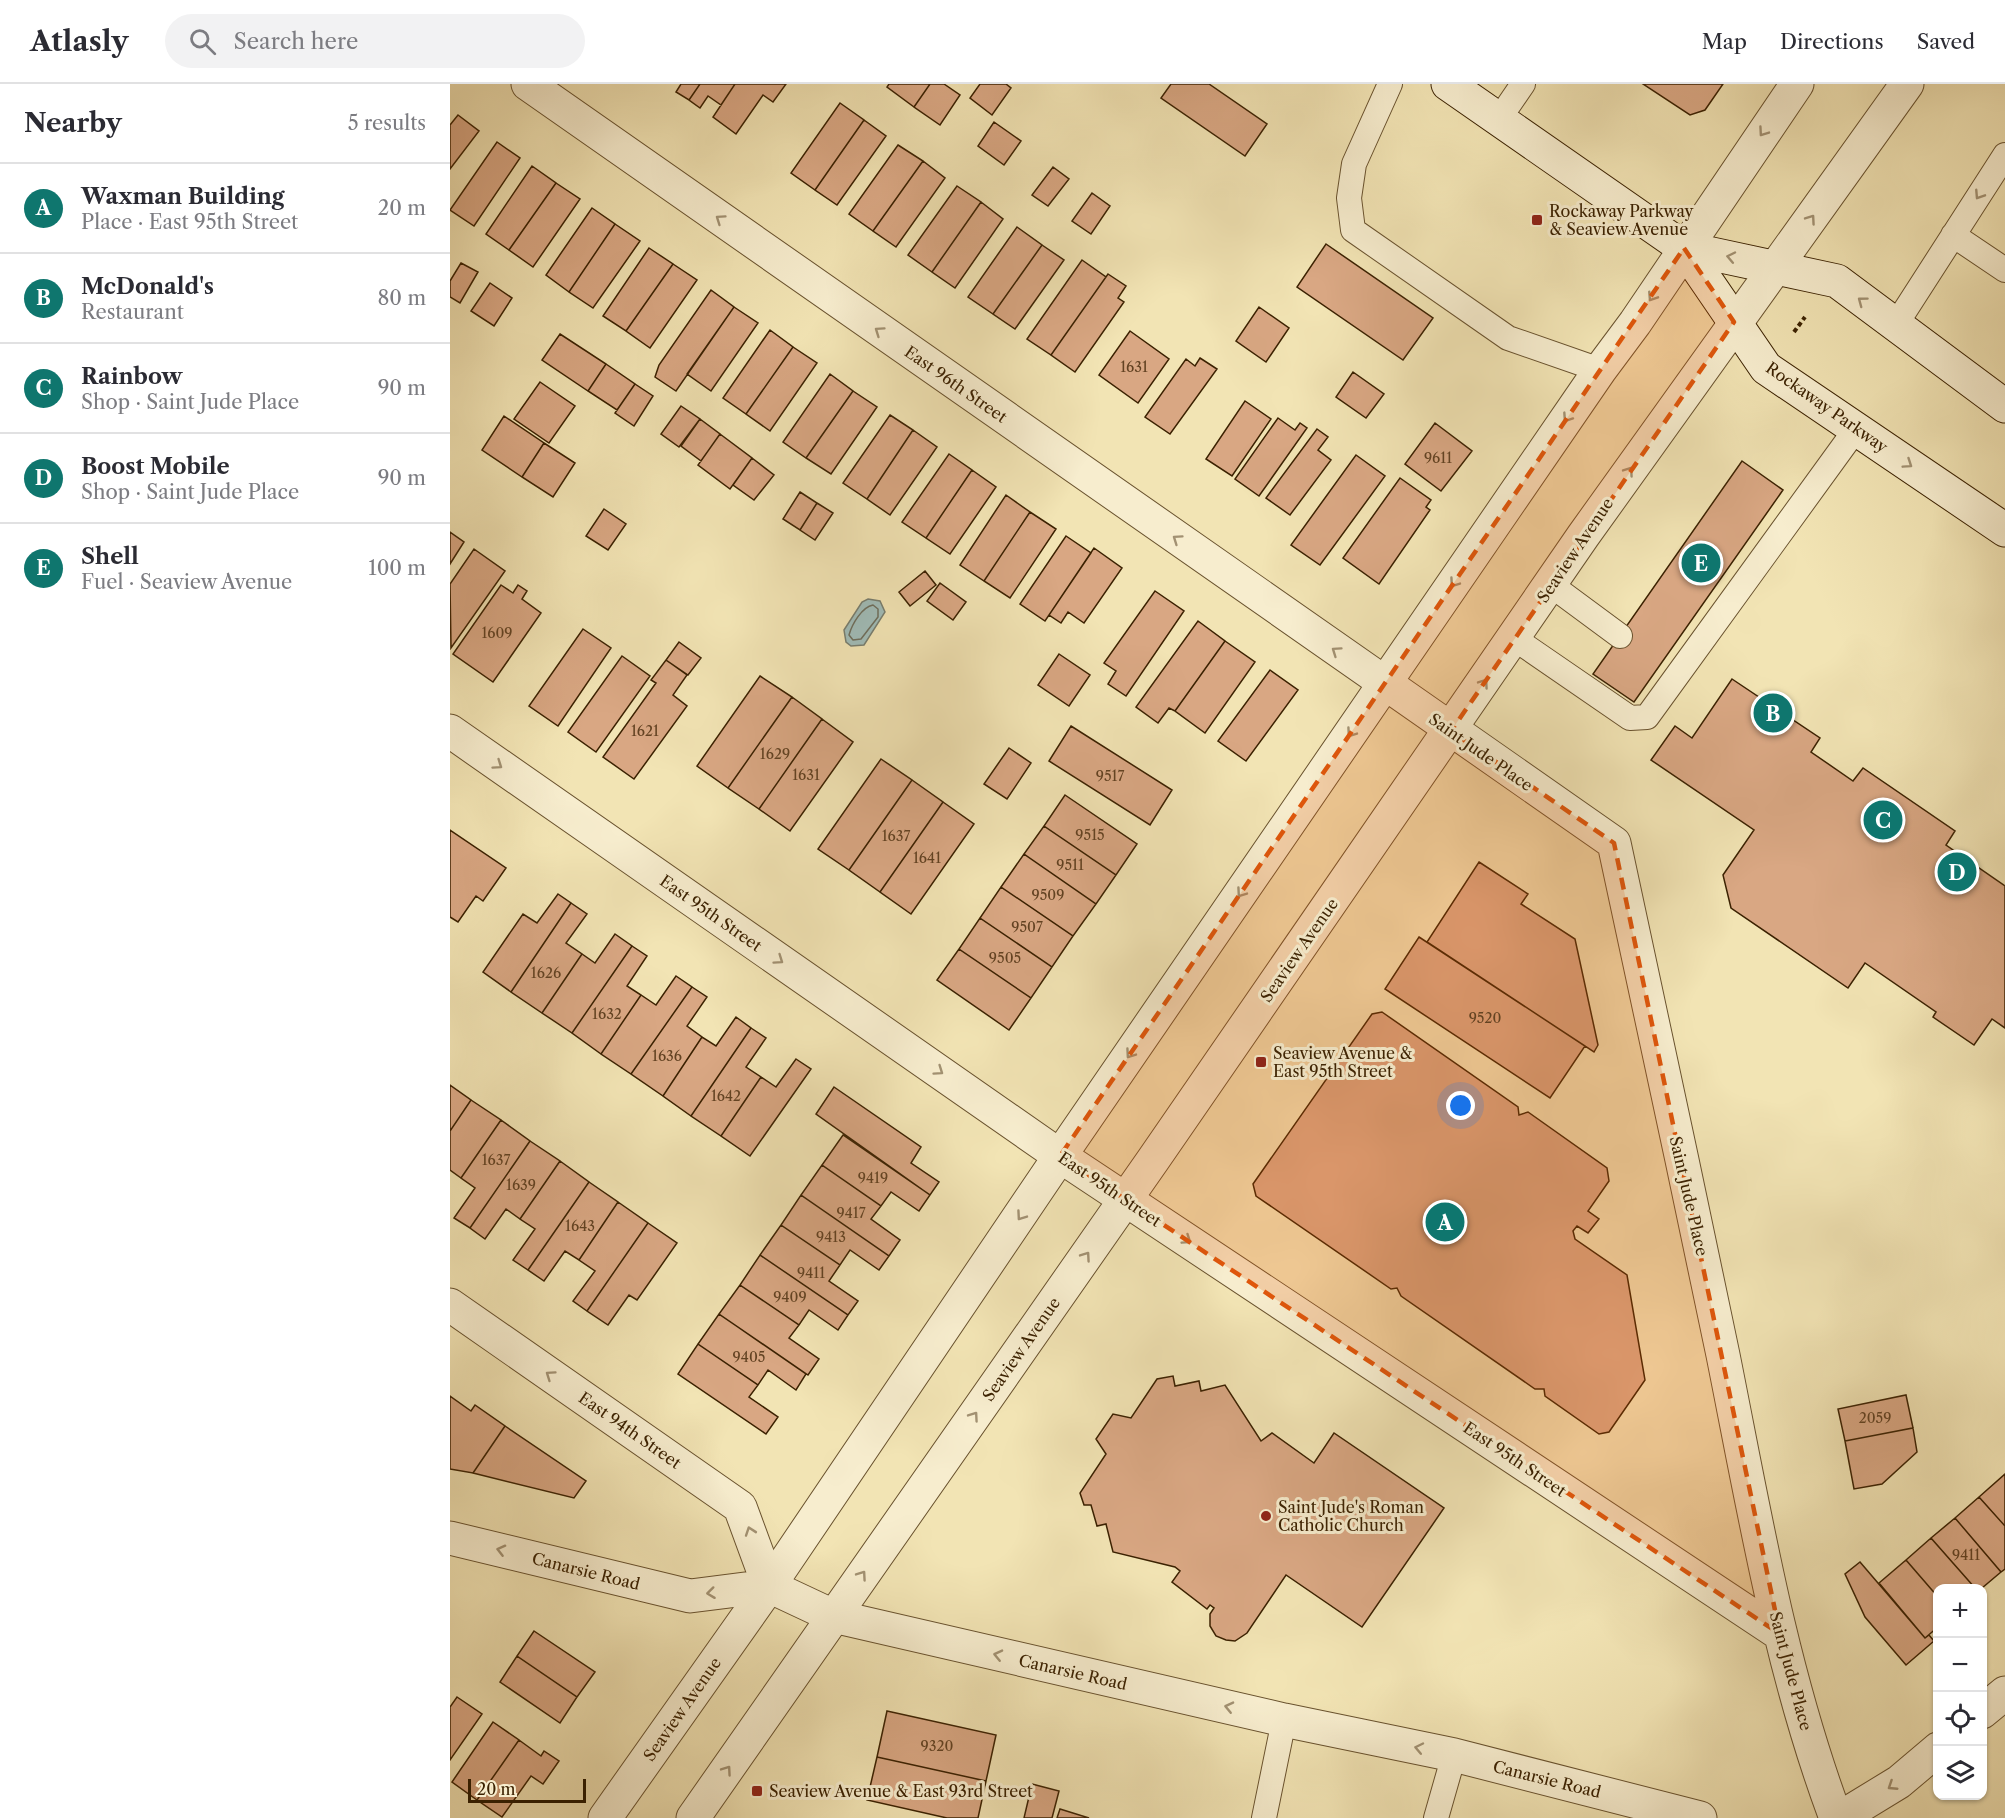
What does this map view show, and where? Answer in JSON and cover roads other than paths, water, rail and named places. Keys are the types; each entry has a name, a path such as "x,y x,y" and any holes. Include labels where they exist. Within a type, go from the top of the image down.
{"street":[{"name":"East 96th Street","path":"528,84 1384,684"},
{"name":"Rockaway Parkway","path":"1448,84 1684,248 1766,368 2005,530"},
{"name":"Seaview Avenue","path":"605,1818 769,1586 1060,1156 1600,370 1635,323 1797,84"},
{"name":"Seaview Avenue","path":"693,1818 1126,1200 1734,322 1777,267 1907,84"},
{"name":"Rockaway Parkway","path":"1684,248 1837,281 2005,406"},
{"name":"Saint Jude Place","path":"1384,684 1614,843 1708,1282 1780,1635 1816,1766 1838,1818"},
{"name":"East 95th Street","path":"450,731 1060,1156 1780,1635"},
{"name":"East 94th Street","path":"450,1305 740,1507 769,1586"},
{"name":"Canarsie Road","path":"450,1538 690,1596 769,1586 833,1616 1284,1720 1454,1755 1700,1818"},
{"path":"1987,1709 2005,1693"},
{"path":"1838,1818 1899,1782 1933,1753"}],"lane":[{"path":"1390,84 1353,165 1349,198 1353,230 1508,338 1600,370"},
{"path":"1499,119 1523,84"},
{"path":"1895,326 2005,154"},
{"path":"1953,235 2005,270"},
{"path":"1515,639 1630,718 1647,717 1668,671 1856,429"},
{"path":"1551,585 1620,636"},
{"path":"1264,1818 1284,1720"},
{"path":"1436,1818 1454,1755"}],"water":[{"path":"868,599 880,601 885,612 864,645 851,646 846,642 844,630 862,602"}],"place":[{"name":"Rockaway Parkway & Seaview Avenue","path":"1537,220"},
{"name":"Shell","path":"1701,563"},
{"name":"McDonald's","path":"1773,713"},
{"name":"Rainbow","path":"1883,820"},
{"name":"Boost Mobile","path":"1957,872"},
{"name":"Seaview Avenue & East 95th Street","path":"1261,1062"},
{"name":"Waxman Building","path":"1445,1222"},
{"name":"Saint Jude's Roman Catholic Church","path":"1266,1516"},
{"name":"Seaview Avenue & East 93rd Street","path":"757,1791"}]}
